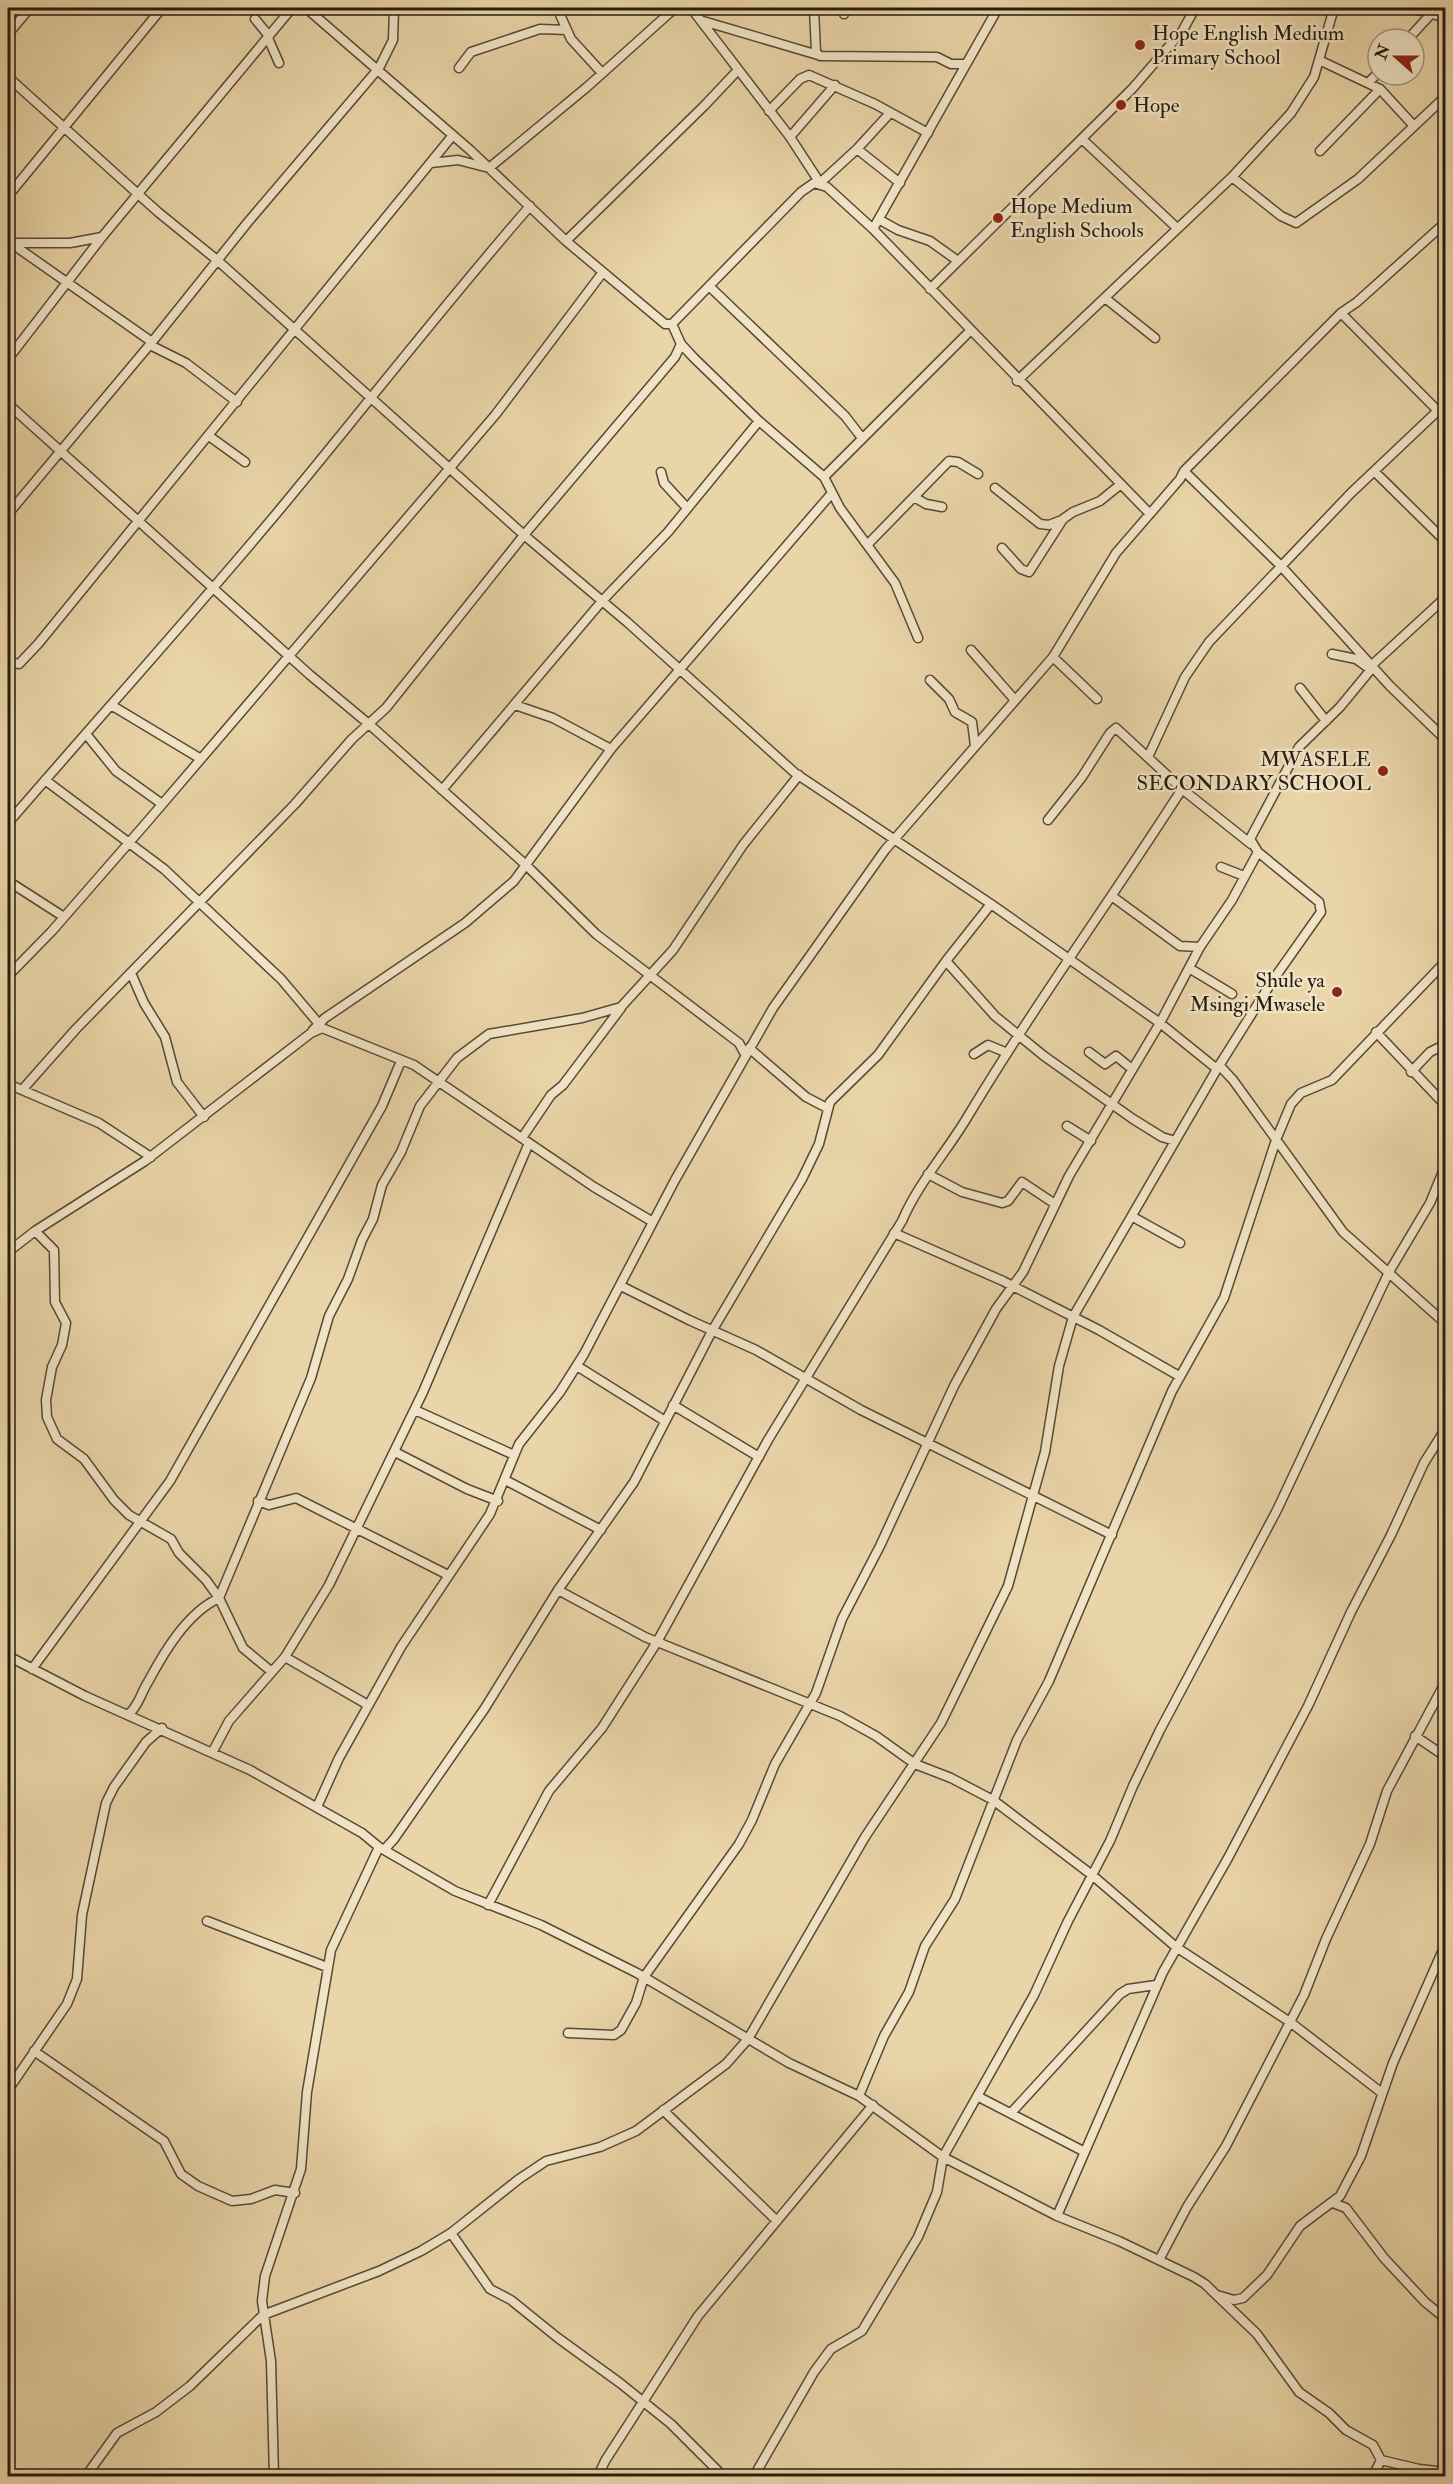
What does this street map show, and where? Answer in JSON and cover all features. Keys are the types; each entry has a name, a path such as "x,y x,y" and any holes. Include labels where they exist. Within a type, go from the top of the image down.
{"street":[{"path":"8,34 30,8"},
{"path":"8,196 162,8"},
{"path":"8,359 102,237 292,8"},
{"path":"306,8 379,68 566,241 665,324 672,324 783,207 807,187 820,183 857,149 890,113"},
{"path":"8,514 379,68 393,40 394,8"},
{"path":"556,8 571,39 602,73"},
{"path":"489,168 675,8"},
{"path":"692,8 790,137 820,183 837,195 873,229 1017,381 1150,514"},
{"path":"814,8 818,55"},
{"path":"873,229 998,8"},
{"path":"930,288 1082,139 1161,56 1183,30 1195,8"},
{"path":"1017,381 1232,177 1297,104 1314,77 1334,8"},
{"path":"1411,8 1446,18"},
{"path":"1419,27 1431,14"},
{"path":"255,20 268,37 279,63"},
{"path":"702,21 834,58 937,57 951,64 966,64"},
{"path":"459,68 471,52 540,29 567,30"},
{"path":"1319,60 1366,81"},
{"path":"566,241 738,70"},
{"path":"769,111 806,75 835,85 928,133"},
{"path":"8,77 139,195 218,260 524,535 799,776 991,904 1160,1023 1218,1067 1276,1140 1343,1232 1446,1324"},
{"path":"790,137 835,85"},
{"path":"1377,87 1414,126"},
{"path":"1320,151 1380,89"},
{"path":"1232,177 1281,216 1296,223 1358,179 1446,96"},
{"path":"8,662 18,664 33,650 453,135"},
{"path":"1082,139 1177,228"},
{"path":"857,149 900,183"},
{"path":"431,162 458,160 489,168"},
{"path":"8,823 274,516 424,335 459,288 530,206"},
{"path":"880,220 892,227 930,241 958,261"},
{"path":"317,1807 400,1647 475,1539 498,1501 514,1455 525,1435 560,1392 577,1366 749,1048 812,950 895,839 1014,699 1053,657 1116,553 1180,480 1184,471 1341,313 1357,302 1446,222"},
{"path":"9,242 70,243 102,237"},
{"path":"9,242 151,344 186,363 237,402"},
{"path":"8,976 130,842 448,467 496,414 603,272"},
{"path":"709,286 845,416 862,438"},
{"path":"1106,298 1155,338"},
{"path":"1341,313 1438,411"},
{"path":"672,324 681,344 759,421 824,477 832,493 895,583 918,638"},
{"path":"824,477 862,438 879,425 970,331"},
{"path":"22,1090 76,1029 295,804 352,739 370,725 399,693 524,535 675,357 681,344"},
{"path":"1148,757 1185,677 1202,651 1281,566 1446,403"},
{"path":"8,404 527,866 596,934 739,1043 749,1048 806,1097 827,1108"},
{"path":"442,790 602,601 687,508 759,421"},
{"path":"209,436 245,462"},
{"path":"868,544 950,461 958,462 978,474"},
{"path":"1184,471 1281,566 1372,667 1446,740"},
{"path":"661,472 664,483 687,508"},
{"path":"1375,472 1446,542"},
{"path":"996,488 1040,524 1049,525 1100,501 1121,484"},
{"path":"8,1252 35,1231 151,1157 311,1033 319,1024 465,922 527,866 611,749 832,493"},
{"path":"914,497 926,504 942,507"},
{"path":"1002,548 1021,569 1029,572 1061,521"},
{"path":"1251,844 1250,839 1294,754 1372,667 1446,597"},
{"path":"971,650 1014,699"},
{"path":"1332,654 1356,659 1372,667"},
{"path":"1053,657 1097,699"},
{"path":"930,680 949,699 955,712 972,722 975,746"},
{"path":"1300,688 1326,720"},
{"path":"111,705 201,759"},
{"path":"515,705 553,718 611,749"},
{"path":"86,2476 117,2433 156,2412 190,2386 263,2315 379,2271 451,2233 519,2179 546,2161 612,2143 636,2131 726,2064 748,2039 780,1989 865,1837 941,1723 1008,1586 1050,1428 1059,1366 1073,1317 1218,1067 1322,909 1307,891 1182,789 1125,734 1113,729 1082,777 1048,820"},
{"path":"86,734 116,771 162,804"},
{"path":"212,1753 225,1727 285,1657 324,1594 395,1452 526,1141 551,1095 563,1085 621,1007 673,950 743,845 799,776"},
{"path":"45,780 164,868 281,979 319,1024"},
{"path":"488,1905 549,1791 602,1728 657,1642 759,1457 927,1174 963,1123 1005,1052 1113,897 1182,789"},
{"path":"568,2033 618,2033 636,2003 644,1977 739,1844 752,1820 775,1764 811,1702 826,1669 842,1619 880,1546 926,1443 996,1309 1014,1287 1035,1249 1054,1204 1160,1023 1200,947 1227,907 1258,852"},
{"path":"1221,867 1244,876"},
{"path":"8,881 64,917"},
{"path":"1113,897 1180,946 1200,947"},
{"path":"274,2476 271,2361 262,2301 268,2267 302,2169 307,2092 327,1967 335,1937 381,1848 394,1839 485,1708 558,1590 634,1482 712,1331 802,1179 819,1144 827,1108 832,1098 878,1055 946,961 991,904"},
{"path":"946,961 983,1004 1066,1073 1162,1137 1175,1141"},
{"path":"859,2096 884,2037 909,1992 925,1946 955,1899 1017,1740 1049,1681 1179,1376 1224,1298 1276,1140 1295,1097 1332,1080 1446,961"},
{"path":"1189,968 1232,994"},
{"path":"132,973 144,1003 165,1036 177,1082 204,1117"},
{"path":"129,1714 137,1706 146,1686 174,1641 200,1611 219,1598 311,1378 329,1316 348,1279 362,1240 373,1219 382,1185 401,1152 420,1106 457,1058 491,1033 582,1018 621,1007"},
{"path":"311,1033 327,1029 402,1060 439,1081 526,1141 653,1222"},
{"path":"1376,1032 1446,1106"},
{"path":"739,1043 749,1048"},
{"path":"974,1054 988,1045 1005,1052"},
{"path":"1412,1072 1430,1052 1444,1045"},
{"path":"1089,1052 1105,1064 1115,1056 1132,1069"},
{"path":"32,1669 57,1630 170,1481 382,1106 402,1060"},
{"path":"8,1084 99,1123 151,1157"},
{"path":"1067,1126 1091,1141"},
{"path":"754,2476 823,2358 831,2349 862,2331 895,2277 929,2214 943,2157 1034,1995 1110,1841 1132,1786 1206,1639 1277,1510 1389,1272 1427,1209 1446,1164"},
{"path":"927,1174 962,1192 1004,1204 1022,1182 1054,1204"},
{"path":"1132,1217 1180,1243"},
{"path":"35,1231 54,1250 55,1302 66,1323 62,1345 52,1367 46,1400 47,1417 61,1445 84,1459 114,1500 140,1523 171,1539 179,1553 206,1580 219,1598 243,1648 272,1672"},
{"path":"894,1233 1014,1287 1179,1376"},
{"path":"621,1286 806,1376 861,1410 1112,1535"},
{"path":"577,1366 665,1420"},
{"path":"673,1405 759,1457"},
{"path":"414,1410 514,1455"},
{"path":"1057,2216 1156,1985 1228,1858 1270,1774 1308,1706 1424,1463 1446,1428"},
{"path":"395,1452 467,1490 498,1501"},
{"path":"505,1480 601,1530"},
{"path":"258,1502 269,1505 296,1498 448,1575"},
{"path":"558,1590 657,1642 811,1702 866,1730 915,1764 951,1778 993,1800 1092,1875 1176,1947 1290,2022 1382,2093"},
{"path":"8,1656 85,1696 162,1728 317,1807 447,1887 541,1925 644,1977 805,2072 859,2096 943,2157 1057,2216 1194,2277 1257,2334 1299,2392 1329,2413 1346,2430 1373,2445 1381,2460"},
{"path":"285,1657 368,1705"},
{"path":"1159,2260 1187,2207 1226,2146 1304,1995 1354,1876 1370,1844 1388,1791 1446,1681"},
{"path":"8,2090 67,2004 77,1979 81,1924 106,1803 114,1787 146,1742 162,1728"},
{"path":"1415,1736 1446,1757"},
{"path":"207,1921 327,1967"},
{"path":"1216,2295 1234,2300 1243,2298 1267,2275 1300,2226 1333,2203 1350,2180 1361,2156 1382,2093 1446,1943"},
{"path":"1011,2113 1120,1994 1128,1989 1156,1985"},
{"path":"34,2051 164,2141 181,2174 198,2186 232,2201 251,2199 275,2190 295,2193"},
{"path":"977,2096 1083,2151"},
{"path":"598,2476 698,2316 873,2105"},
{"path":"663,2110 777,2221"},
{"path":"1333,2203 1346,2208 1384,2258 1425,2302 1446,2319"},
{"path":"451,2233 490,2289 509,2299 643,2402 670,2424 723,2476"},
{"path":"1381,2460 1446,2472"},
{"path":"1373,2476 1381,2460"}],"place":[{"name":"Hope English Medium Primary School","path":"1140,45"},
{"name":"Hope","path":"1121,105"},
{"name":"Hope Medium English Schools","path":"998,218"},
{"name":"MWASELE SECONDARY SCHOOL","path":"1383,771"},
{"name":"Shule ya Msingi Mwasele","path":"1337,992"}]}
